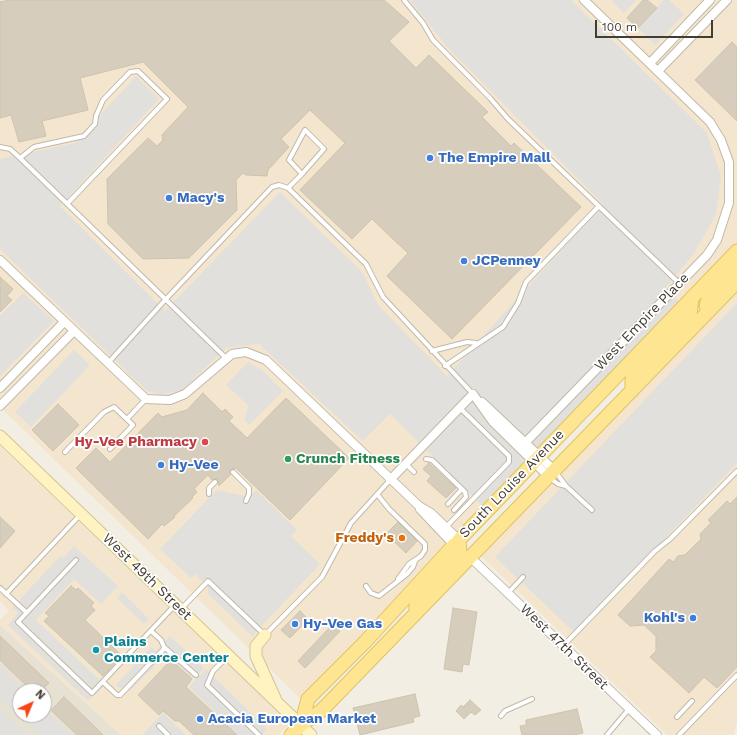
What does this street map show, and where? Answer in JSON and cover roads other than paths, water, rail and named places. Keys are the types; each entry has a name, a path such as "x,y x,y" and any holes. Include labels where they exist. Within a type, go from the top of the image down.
{"main road":[{"name":"South Louise Avenue","path":"301,724 308,699 365,642 457,542 737,251"},
{"path":"708,312 707,300 737,266"},
{"name":"South Louise Avenue","path":"290,735 301,724 322,710 737,282"},
{"path":"632,391 632,379 636,371 690,316 692,297"},
{"name":"West 49th Street","path":"0,436 312,735"},
{"path":"416,613 416,605 419,597 454,562 460,553 457,542"},
{"path":"264,635 256,646 256,656 277,702"}],"street":[{"name":"West Empire Place","path":"525,443 707,255 717,240 733,186 733,171 721,140 710,122 584,0"},
{"path":"650,63 710,0"},
{"path":"658,71 726,0"},
{"path":"0,260 146,399 170,400 185,394 226,358 239,352 246,352 266,360 390,480 419,506 431,513 446,527 457,542"},
{"path":"0,388 64,322"},
{"path":"0,406 74,331"},
{"path":"472,394 525,443 536,459"},
{"path":"472,394 493,422 552,474"},
{"path":"390,480 472,394"},
{"path":"419,506 424,515 457,542"},
{"name":"West 47th Street","path":"471,558 657,735"}],"lane":[{"path":"404,0 423,23 437,45 490,98 508,119 679,283"},
{"path":"20,158 34,147 84,136 95,124 96,116 103,100 130,72 138,71 167,99 67,204"},
{"path":"288,188 302,174 324,149 305,130 289,160 302,174"},
{"path":"0,147 10,149 20,158 226,358"},
{"path":"107,363 272,187 279,185 288,188 366,264 383,297 472,394"},
{"path":"445,366 477,344 489,338 503,327 518,303 526,282 599,206"},
{"path":"432,351 467,342 477,344"},
{"path":"127,419 146,399"},
{"path":"66,452 104,412 114,407 133,425 110,449"},
{"path":"446,527 509,462 509,456 459,408"},
{"path":"426,460 432,460 465,492 466,497 454,510"},
{"path":"406,463 414,472"},
{"path":"563,646 655,551 674,535 737,471"},
{"path":"233,472 249,488 250,494 246,501"},
{"path":"552,474 558,484 566,486"},
{"path":"552,474 592,510"},
{"path":"76,560 18,622 92,693 151,631 208,581 264,635 322,576 351,523 390,480"},
{"path":"209,494 209,488 215,482"},
{"path":"448,504 462,489"},
{"path":"366,586 371,594 379,596 398,579 409,564 415,561 425,550 425,544 389,509 377,494"},
{"path":"6,594 81,514"},
{"path":"508,593 523,578"},
{"path":"0,588 26,612"},
{"path":"151,631 161,640 164,647 196,675"},
{"path":"103,682 117,695 120,695 164,647"},
{"path":"228,655 213,671 207,686 256,734"},
{"path":"679,735 737,675"},
{"path":"501,716 505,711 532,700"},
{"path":"677,717 692,701"},
{"path":"607,735 629,709"},
{"path":"159,726 168,735"}],"place":[{"name":"The Empire Mall","path":"430,158"},
{"name":"Macy's","path":"169,198"},
{"name":"JCPenney","path":"464,261"},
{"name":"Hy-Vee Pharmacy","path":"205,442"},
{"name":"Crunch Fitness","path":"288,459"},
{"name":"Hy-Vee","path":"161,465"},
{"name":"Freddy's","path":"402,538"},
{"name":"Kohl's","path":"693,618"},
{"name":"Hy-Vee Gas","path":"295,624"},
{"name":"Plains Commerce Center","path":"96,650"},
{"name":"Acacia European Market","path":"200,719"}]}
